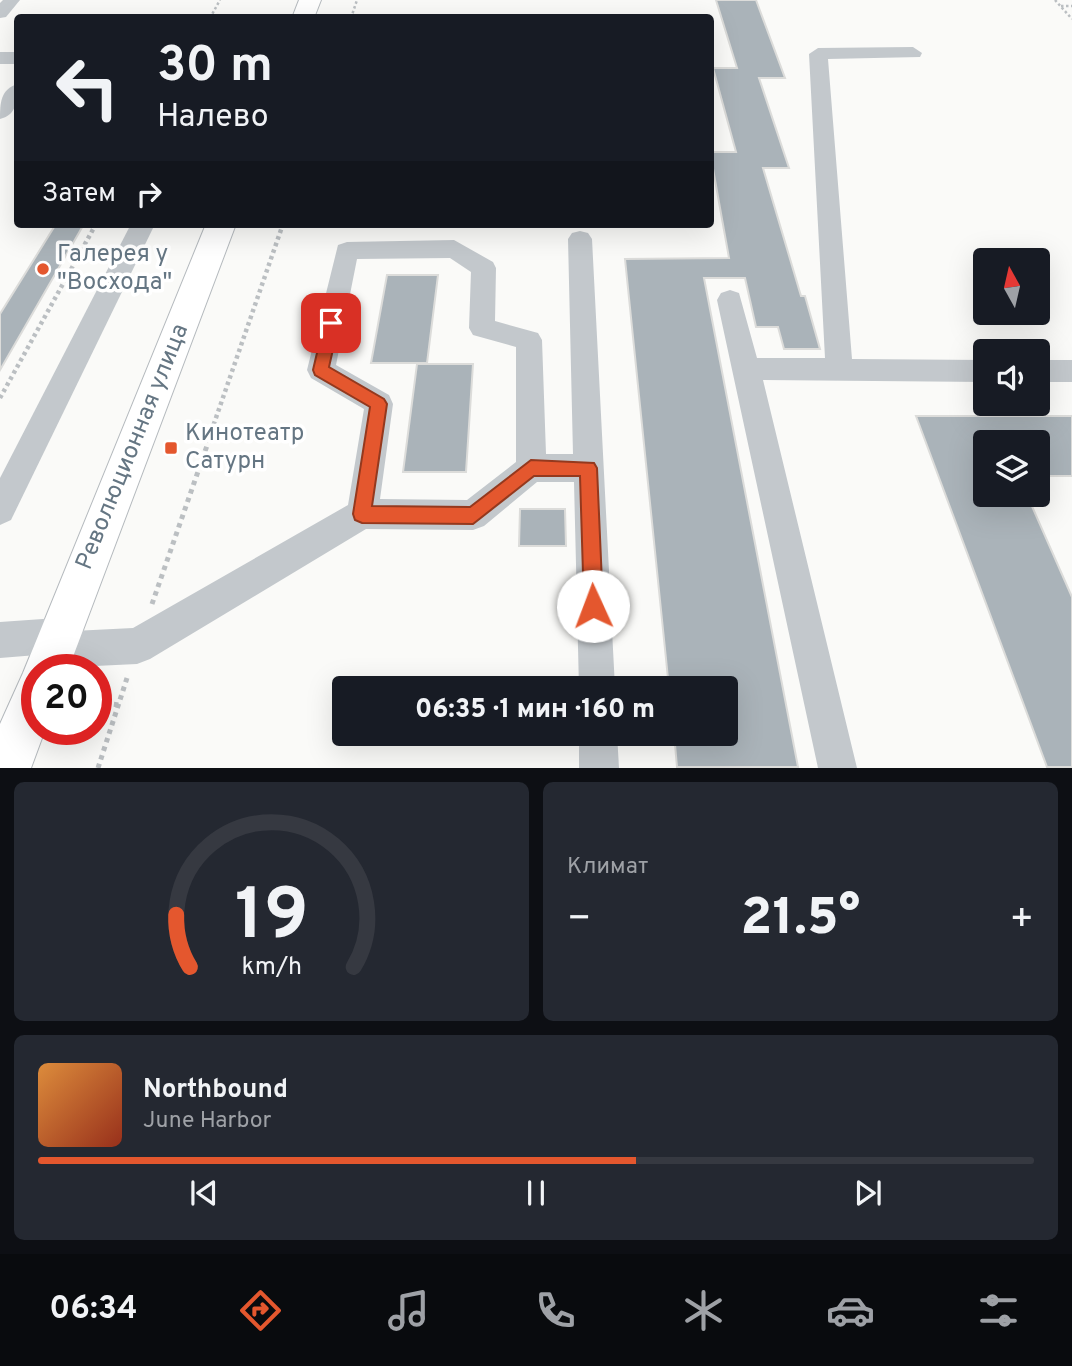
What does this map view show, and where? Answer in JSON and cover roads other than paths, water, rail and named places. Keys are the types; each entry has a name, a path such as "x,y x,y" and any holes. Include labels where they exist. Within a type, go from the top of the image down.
{"main road":[{"name":"Революционная улица","path":"51,654 219,228"},
{"name":"Революционная улица","path":"6,768 21,730"}],"lane":[{"path":"0,13 12,0"},
{"path":"839,370 818,54 914,53"},
{"path":"0,113 14,95"},
{"path":"0,510 141,228"},
{"path":"580,239 597,676"},
{"path":"362,514 379,404 321,370 347,251 454,249 484,268 482,328 529,340 531,468"},
{"path":"730,300 838,768"},
{"path":"746,369 973,371"},
{"path":"1050,371 1072,371"},
{"path":"92,654 137,646 362,514 473,515 531,468 588,468"},
{"path":"0,640 31,654"},
{"path":"599,746 600,768"}],"place":[{"name":"Галерея у \"Восхода\"","path":"43,269"},
{"name":"Кинотеатр Сатурн","path":"171,448"}]}
